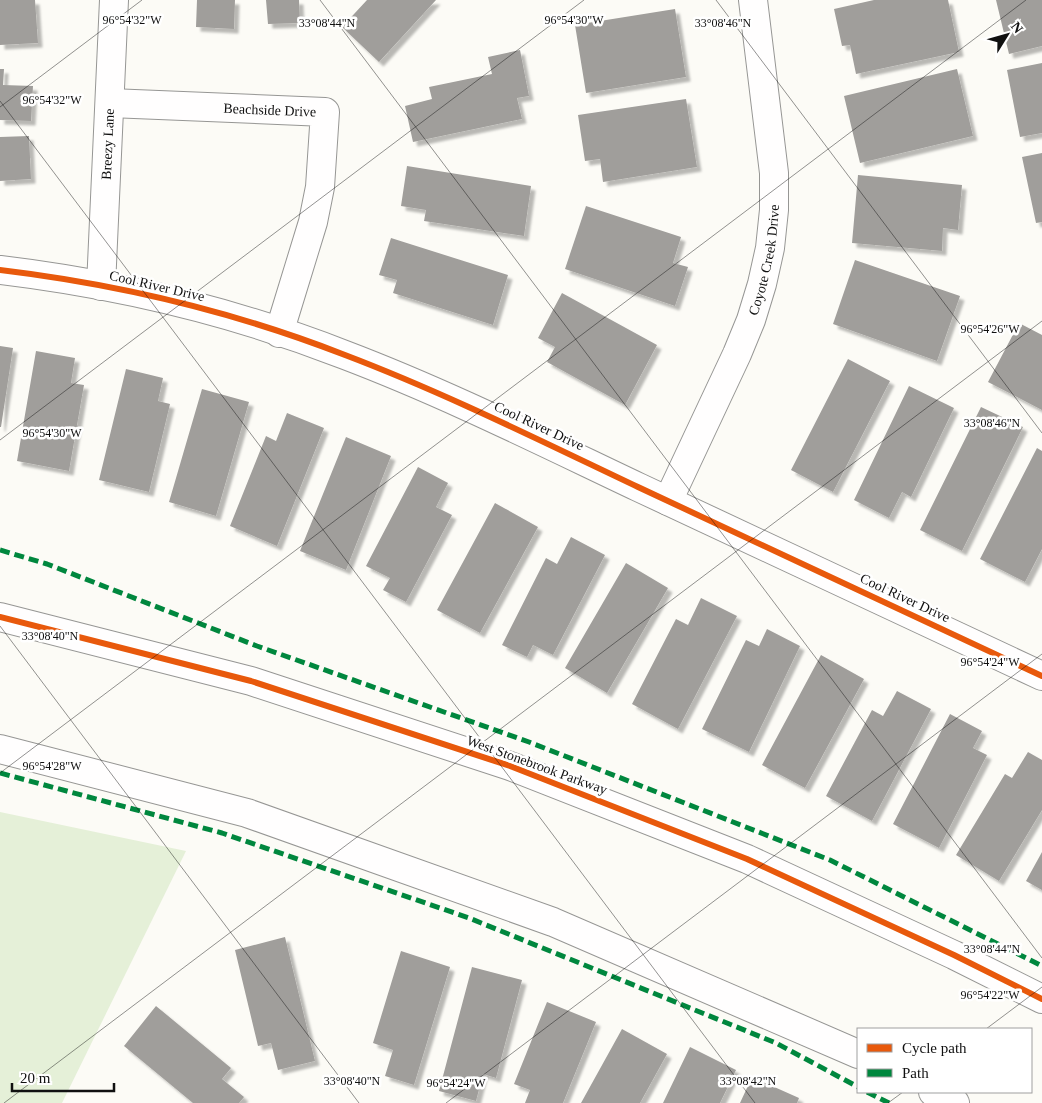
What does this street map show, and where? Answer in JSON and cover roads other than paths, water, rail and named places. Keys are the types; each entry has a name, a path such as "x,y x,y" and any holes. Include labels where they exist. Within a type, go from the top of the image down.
{"street":[{"name":"Breezy Lane","path":"101,286 114,0"},
{"name":"Coyote Creek Drive","path":"668,501 738,354 762,284 770,248 774,210 774,174 752,0"},
{"name":"Beachside Drive","path":"110,103 325,112 320,187 314,222 279,332"},
{"name":"Cool River Drive","path":"0,270 101,286 162,299 279,332 342,354 402,378 1042,676"},
{"name":"West Stonebrook Parkway","path":"0,616 251,681 510,766 748,859 954,955 1042,999"},
{"path":"0,749 246,813 553,922 857,1054"},
{"path":"935,1093 955,1103"}]}
